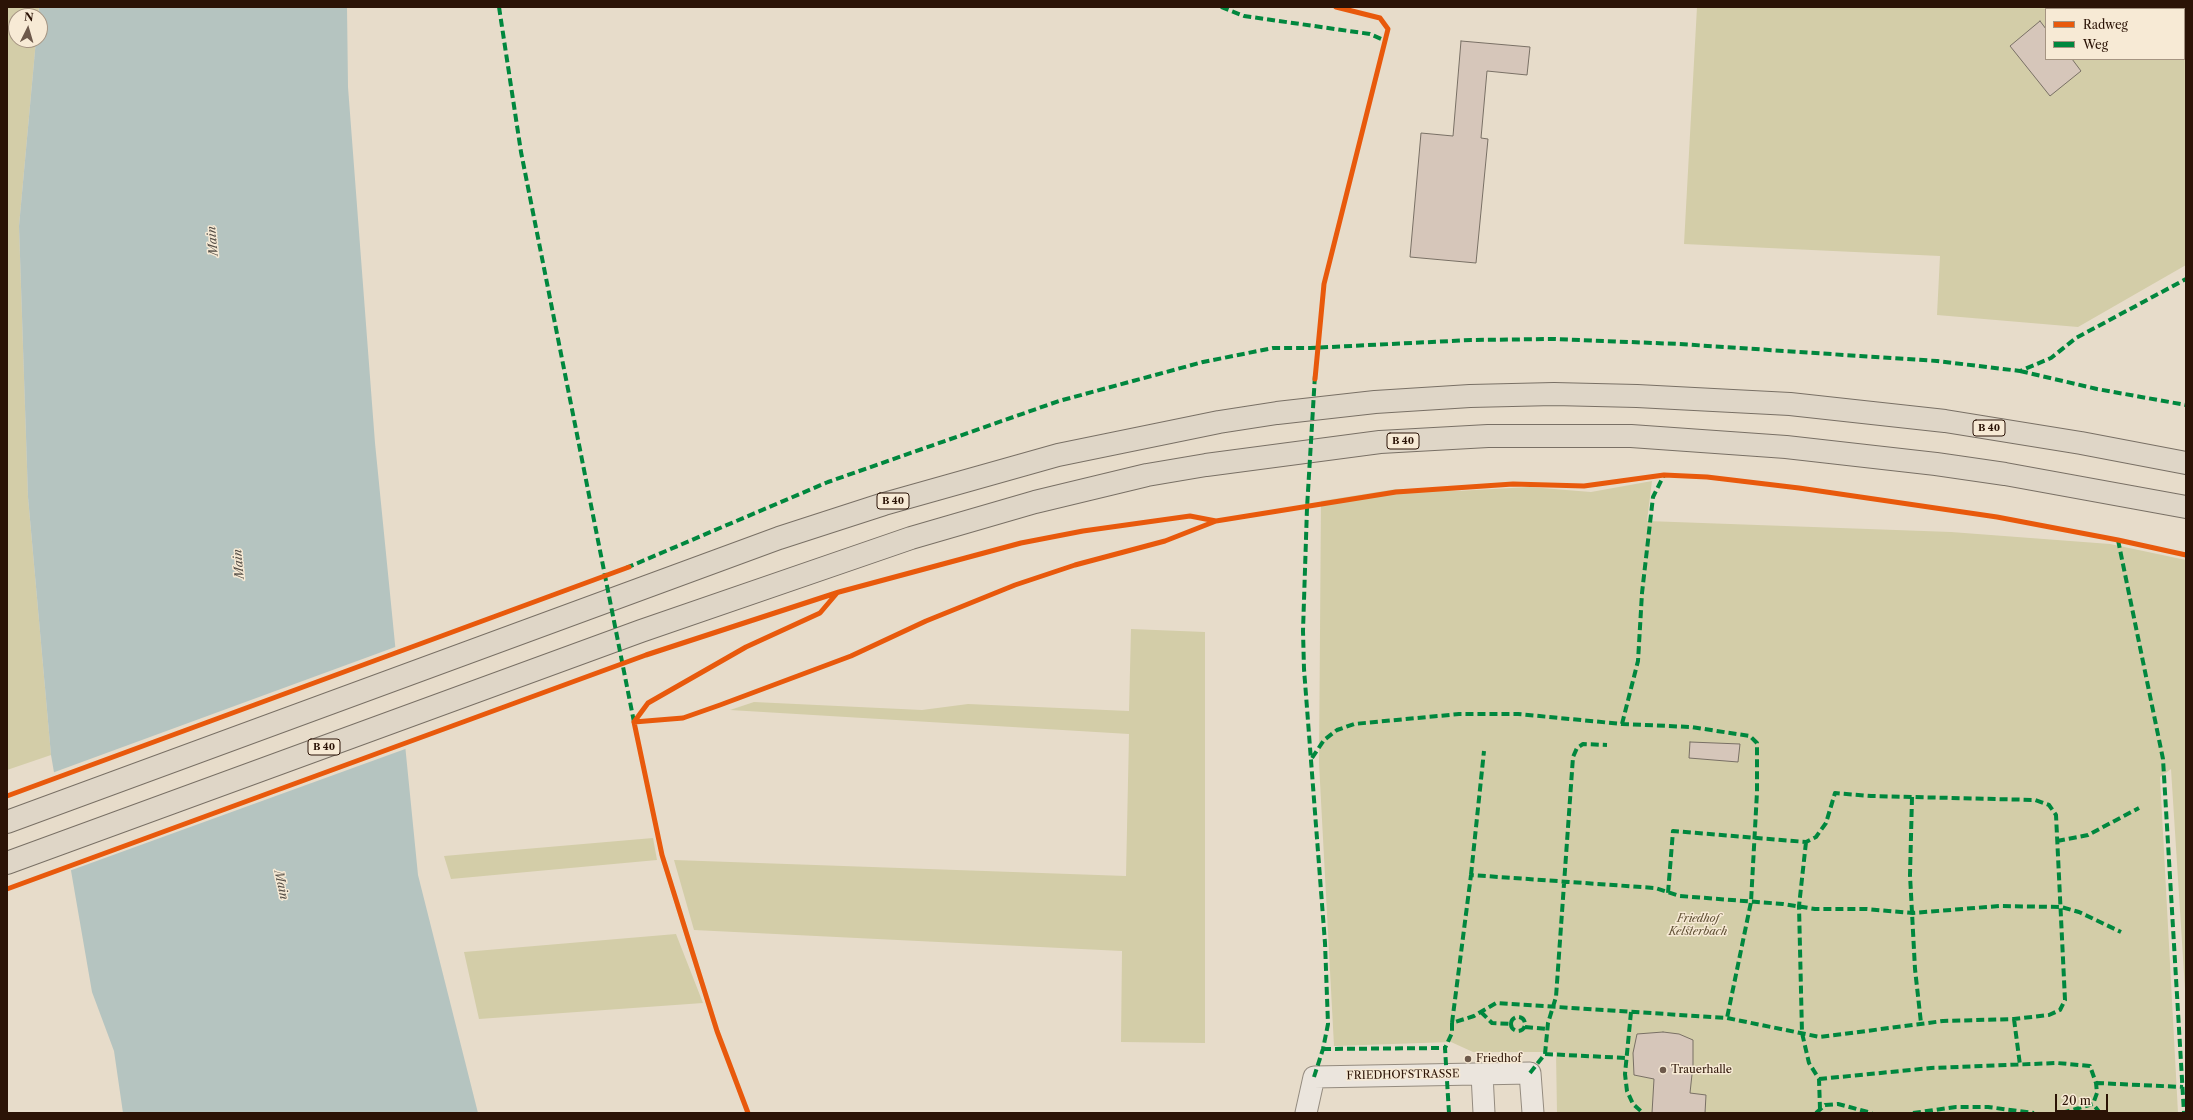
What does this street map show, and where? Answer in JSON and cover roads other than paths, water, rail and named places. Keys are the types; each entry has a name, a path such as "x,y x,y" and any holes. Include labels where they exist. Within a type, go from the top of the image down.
{"highway":[{"name":"B 40","path":"7,822 634,593 779,538 884,504 1058,455 1219,422 1277,413 1375,402 1470,396 1554,394 1637,396 1790,404 1945,422 2081,443 2186,463"},
{"name":"B 40","path":"7,863 641,631 911,538 1035,502 1147,475 1206,465 1380,442 1488,436 1576,436 1681,439 1786,447 2005,474 2186,507"}],"street":[{"name":"FRIEDHOFSTRASSE","path":"1306,1113 1314,1077 1530,1073 1533,1113"},
{"path":"1482,1074 1484,1113"}],"water":[{"name":"Main","path":"347,7 348,87 375,443 418,875 478,1113 123,1113 114,1051 92,992 51,755 28,497 19,226 35,48 48,48 48,8 39,8"}],"place":[{"name":"Friedhof","path":"1468,1059"},
{"name":"Trauerhalle","path":"1663,1070"}],"park label":[{"name":"Friedhof Kelsterbach","path":"1698,925"}]}
